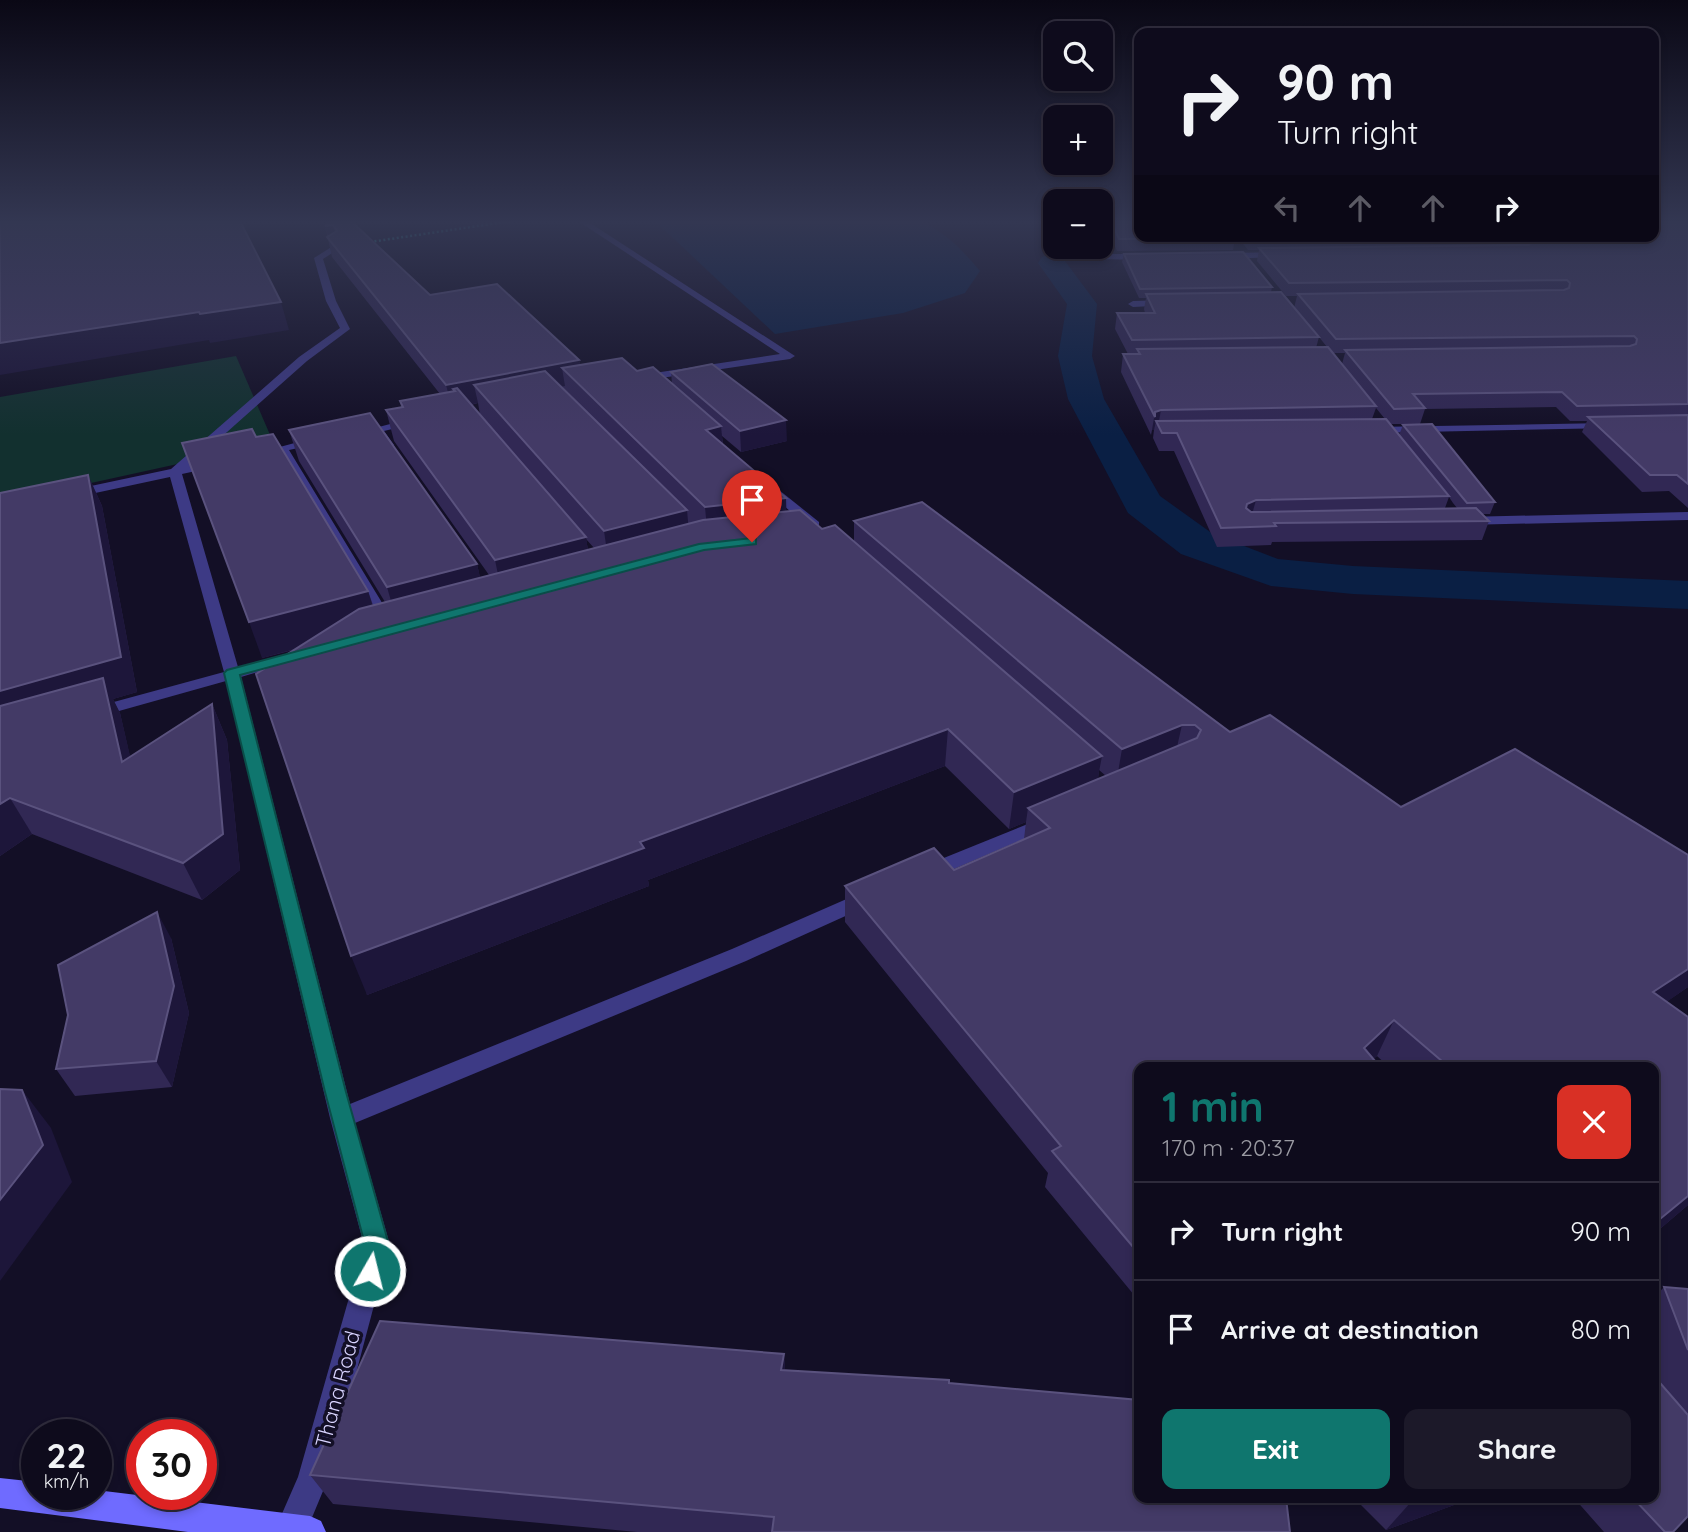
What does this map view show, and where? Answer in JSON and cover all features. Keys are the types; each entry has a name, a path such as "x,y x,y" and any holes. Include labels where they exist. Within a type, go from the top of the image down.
{"street":[{"path":"175,472 303,359 345,329 329,292"},
{"path":"632,379 790,356 692,292"},
{"path":"1133,304 1173,303"},
{"path":"645,377 656,386"},
{"path":"393,451 372,430 429,418"},
{"path":"1377,420 1389,435"},
{"path":"1358,431 1389,435 1619,426"},
{"path":"331,438 275,450 392,630"},
{"path":"54,498 228,460"},
{"name":"Thana Road","path":"175,472 232,673 342,1118 377,1245 297,1531"},
{"path":"761,478 824,534 797,537"},
{"path":"1451,518 1688,516"},
{"path":"77,718 312,652"},
{"path":"906,882 1066,814"},
{"path":"342,1118 740,955 880,893"},
{"path":"0,1493 297,1531"}],"green space":[{"path":"236,356 271,437 246,449 0,503 0,397"}],"water":[{"path":"731,292 965,292 903,313 775,334"}],"building":[{"path":"0,292 276,292 281,302 200,314 199,312 0,343"},
{"path":"372,292 427,292 430,295 506,292 579,360 446,385"},
{"path":"1281,292 1319,337 1132,340 1117,313 1155,313 1146,294"},
{"path":"1688,292 1688,404 1577,406 1562,392 1413,394 1425,408 1394,409 1345,350 1630,346 1636,344 1637,339 1634,336 1336,339 1298,294"},
{"path":"1328,347 1376,406 1161,410 1155,412 1155,417 1123,354 1140,354 1137,349"},
{"path":"622,358 637,371 653,367 721,426 706,430 786,498 705,507 562,368"},
{"path":"712,364 786,420 740,431 671,372"},
{"path":"545,371 687,510 604,531 474,385"},
{"path":"457,388 586,537 495,560 386,410 403,407 400,401 455,391 453,389"},
{"path":"370,413 477,564 387,587 289,430"},
{"path":"1688,415 1688,484 1677,475 1650,475 1588,417"},
{"path":"1386,419 1449,496 1256,500 1247,504 1246,508 1251,512 1476,508 1489,521 1274,523 1276,526 1221,528 1177,433 1162,433 1156,421"},
{"path":"1432,424 1495,502 1467,503 1403,425"},
{"path":"252,429 256,437 273,434 368,591 249,622 182,443"},
{"path":"88,475 121,657 0,691 0,493"},
{"path":"922,502 1230,732 1270,715 1401,807 1515,749 1688,855 1688,969 1653,992 1688,1017 1688,1196 1659,1220 1659,1062 1443,1062 1394,1020 1364,1048 1376,1062 1134,1062 1134,1248 1052,1151 1061,1146 845,886 934,848 954,870 1050,828 1028,808 1197,738 1201,730 1195,725 1182,725 1122,749 854,521"},
{"path":"800,510 822,529 835,525 1102,756 1014,792 948,729 640,842 644,848 351,956 256,674 359,609 703,520"},
{"path":"103,678 122,762 212,704 223,834 183,863 10,798 0,804 0,706"},
{"path":"157,912 174,986 156,1061 56,1069 68,1015 58,965"},
{"path":"0,1089 22,1090 43,1145 0,1200"},
{"path":"1664,1287 1688,1289 1688,1350"},
{"path":"380,1321 784,1354 781,1370 949,1380 949,1383 1134,1400 1134,1503 1287,1503 1290,1532 772,1532 774,1517 310,1475"},
{"path":"1659,1382 1688,1415 1688,1516 1673,1532 1665,1532 1638,1503 1659,1503"}],"waterway":[{"path":"1074,292 1082,304 1075,356 1086,399 1143,504 1197,544 1271,572 1353,580 1688,595"}],"route":[{"path":"370,1271 377,1245 335,1092 232,673 704,547 752,542"}]}
